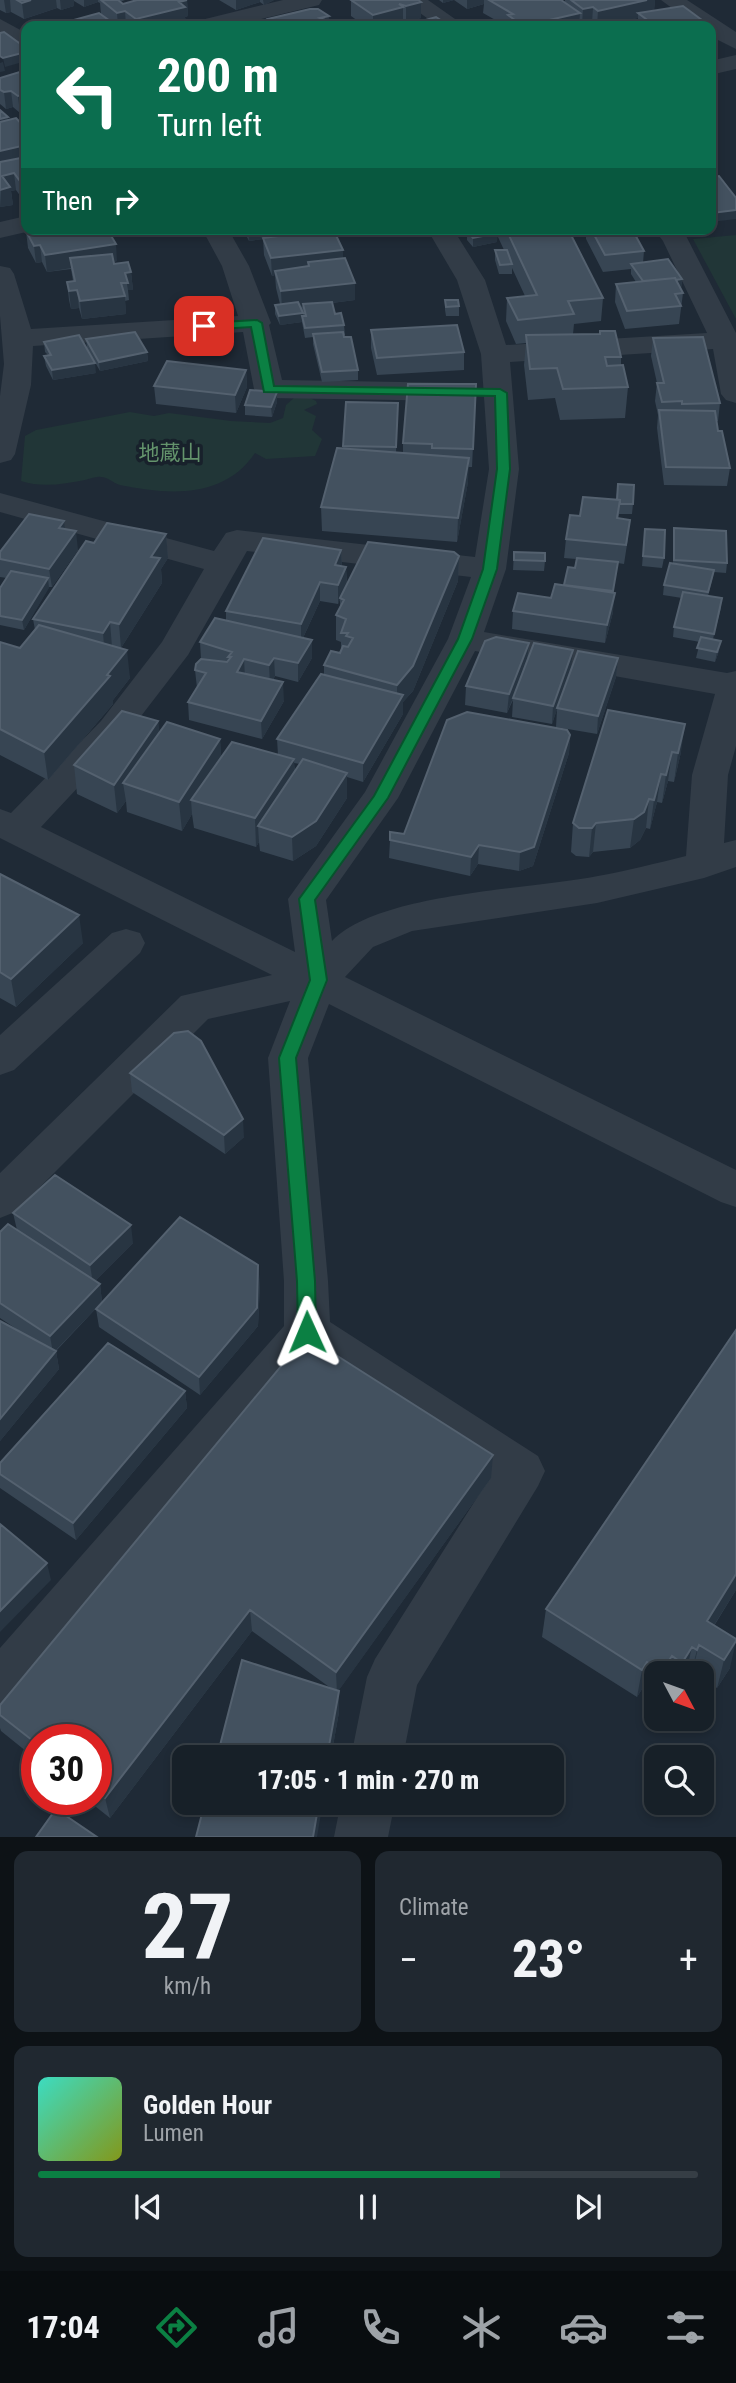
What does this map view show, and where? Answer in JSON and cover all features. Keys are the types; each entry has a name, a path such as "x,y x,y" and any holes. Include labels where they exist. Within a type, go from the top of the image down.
{"street":[{"path":"217,20 311,0"},
{"path":"413,0 445,21"},
{"path":"672,0 704,21"},
{"path":"0,26 21,40"},
{"path":"716,29 736,42"},
{"path":"716,67 736,62"},
{"path":"0,230 21,225"},
{"path":"219,235 230,251 257,323 268,389 500,393"},
{"path":"318,980 307,899 380,798 465,639 490,569 504,469 495,354 471,281 444,235"},
{"path":"672,235 725,340 736,394"},
{"path":"0,274 21,338 16,401 0,454"},
{"path":"21,338 257,323"},
{"path":"495,354 725,340"},
{"path":"0,502 224,564"},
{"path":"490,569 237,540 176,647 113,729 8,826 736,1190"},
{"path":"0,1686 307,1332 306,1281 288,1058 318,980 359,937 406,918 597,890 720,859 710,775 736,684 465,639"},
{"path":"113,729 153,739"},
{"path":"340,788 380,798"},
{"path":"0,1059 126,943"},
{"path":"0,1200 195,1007 318,980"},
{"path":"307,1332 521,1471 393,1677 379,1745"},
{"path":"361,1837 365,1815"}],"green space":[{"path":"736,235 736,319 693,239"},
{"name":"地蔵山","path":"295,397 308,397 316,401 317,404 304,410 316,416 312,430 322,439 315,456 266,459 255,453 228,479 194,490 157,491 120,485 99,477 53,485 21,481 25,436 36,430 130,412 154,416 169,413 270,423 283,418 286,405"}],"building":[{"path":"101,0 118,0 123,4 137,0 187,0 179,2 185,7 136,19 125,11 117,13"},
{"path":"351,0 421,2 406,6 399,4 403,7 373,15"},
{"path":"489,0 561,0 580,13 545,21 516,21 508,15 513,14"},
{"path":"571,0 647,0 598,11 593,7 583,9"},
{"path":"683,6 703,21 649,21 638,13"},
{"path":"310,9 318,9 329,16 320,18 328,21 268,19"},
{"path":"99,13 110,21 70,21"},
{"path":"436,17 442,21 422,21"},
{"path":"4,32 21,44 21,53 3,58 0,56 0,33"},
{"path":"21,72 21,95 0,90 0,78"},
{"path":"0,110 8,117 0,119"},
{"path":"16,118 21,124 21,146 0,151 0,122"},
{"path":"21,158 21,183 14,173 2,176 10,187 0,190 0,162"},
{"path":"716,176 719,176 736,198 736,210 716,212"},
{"path":"28,235 111,235 116,244 45,255 40,245 34,246"},
{"path":"336,235 343,250 271,258 263,238"},
{"path":"509,235 571,235 603,298 568,301 574,314 518,320 507,298 537,295"},
{"path":"594,235 635,235 644,251 605,255"},
{"path":"495,250 507,250 512,264 500,265"},
{"path":"112,254 114,264 128,262 131,272 125,273 128,283 121,283 125,296 80,301 77,290 69,291 67,282 75,281 70,258"},
{"path":"345,258 355,283 281,291 275,271 309,266 308,262"},
{"path":"668,259 682,279 643,281 631,264"},
{"path":"675,278 683,293 675,294 681,306 627,311 616,284"},
{"path":"445,300 458,300 459,306 446,307"},
{"path":"298,302 303,313 279,316 275,305"},
{"path":"332,302 335,314 341,313 344,325 305,328 303,304"},
{"path":"457,325 464,352 377,358 371,330"},
{"path":"600,331 615,331 621,357 605,357 607,366 623,365 628,387 563,389 557,368 530,369 526,335 600,334"},
{"path":"135,332 147,352 99,362 86,339"},
{"path":"343,332 344,337 351,337 358,370 322,372 313,334"},
{"path":"79,335 95,363 52,370 44,356 51,355 44,342"},
{"path":"703,337 720,403 662,402 657,383 664,383 653,338"},
{"path":"167,361 246,370 235,395 154,386"},
{"path":"408,384 476,384 473,449 432,448 432,444 403,443"},
{"path":"250,390 277,392 271,407 245,405"},
{"path":"346,402 398,403 396,447 343,446"},
{"path":"659,410 715,411 718,431 722,431 730,468 666,467"},
{"path":"337,448 469,458 458,518 321,507"},
{"path":"618,484 634,485 633,504 620,504 620,500 617,500"},
{"path":"583,497 620,500 617,518 630,520 626,545 566,539 570,515 580,516"},
{"path":"29,514 64,521 59,528 76,531 49,569 0,559 0,552"},
{"path":"107,523 166,534 151,557 160,558 119,624 110,622 103,633 33,619 86,541 94,543"},
{"path":"674,528 726,531 727,563 674,560"},
{"path":"645,529 665,530 664,558 643,556"},
{"path":"263,538 341,550 335,565 346,567 338,585 320,582 301,624 226,611"},
{"path":"368,542 454,552 459,556 413,666 397,685 324,665 331,651 340,653 343,646 348,647 353,638 346,636 348,633 341,633 346,619 336,615 344,600 340,598"},
{"path":"514,552 545,553 545,561 514,560"},
{"path":"577,558 618,562 613,591 564,585 568,567 575,568"},
{"path":"670,563 714,570 708,592 664,585"},
{"path":"11,571 48,578 22,620 0,616 0,588"},
{"path":"555,584 615,593 607,625 513,611 518,593 551,598"},
{"path":"683,592 722,598 714,634 674,627"},
{"path":"215,618 312,640 298,663 274,658 269,665 244,659 237,672 283,682 261,721 188,702 206,673 195,670 196,664 201,659 227,662 231,657 228,657 232,652 200,642"},
{"path":"39,625 127,650 107,675 110,676 44,752 0,729 0,642 20,648"},
{"path":"496,637 529,643 509,694 466,686 485,641"},
{"path":"701,637 721,641 717,652 697,648"},
{"path":"534,643 573,650 553,706 513,698"},
{"path":"578,651 618,658 598,716 557,708"},
{"path":"321,674 403,695 363,763 277,739"},
{"path":"608,710 685,724 678,753 672,752 666,775 661,774 654,800 649,799 644,812 634,819 596,823 592,828 579,828 573,823"},
{"path":"122,711 158,721 114,785 74,765"},
{"path":"467,712 567,730 570,735 534,847 520,852 479,845 471,857 390,840 390,832 404,834 447,720"},
{"path":"167,722 220,739 179,802 123,783"},
{"path":"232,742 294,759 255,818 191,800"},
{"path":"303,759 347,773 316,821 292,837 258,826"},
{"path":"0,874 79,915 11,979 0,972"},
{"path":"188,1031 201,1041 243,1119 224,1135 130,1073 174,1033"},
{"path":"55,1175 131,1225 90,1265 13,1213"},
{"path":"180,1217 258,1265 257,1308 199,1377 96,1309"},
{"path":"8,1224 100,1284 50,1336 0,1303 0,1232"},
{"path":"0,1321 56,1351 0,1419"},
{"path":"736,1330 736,1574 707,1621 736,1639 724,1660 699,1645 697,1650 692,1647 683,1661 672,1656 669,1661 644,1661 642,1670 546,1609"},
{"path":"306,1336 493,1455 336,1672 250,1610 112,1789 112,1724 21,1724 21,1731 0,1715 0,1705"},
{"path":"108,1343 185,1391 73,1523 0,1474 0,1463"},
{"path":"0,1524 47,1563 0,1611"},
{"path":"242,1660 339,1691 329,1745 220,1745"},
{"path":"52,1815 65,1815 97,1837 36,1837"},
{"path":"202,1815 317,1815 313,1837 196,1837"}],"route":[{"path":"204,326 257,323 268,389 500,393 504,469 490,569 465,639 380,798 307,899 318,980 288,1058 306,1281 307,1332"}]}
